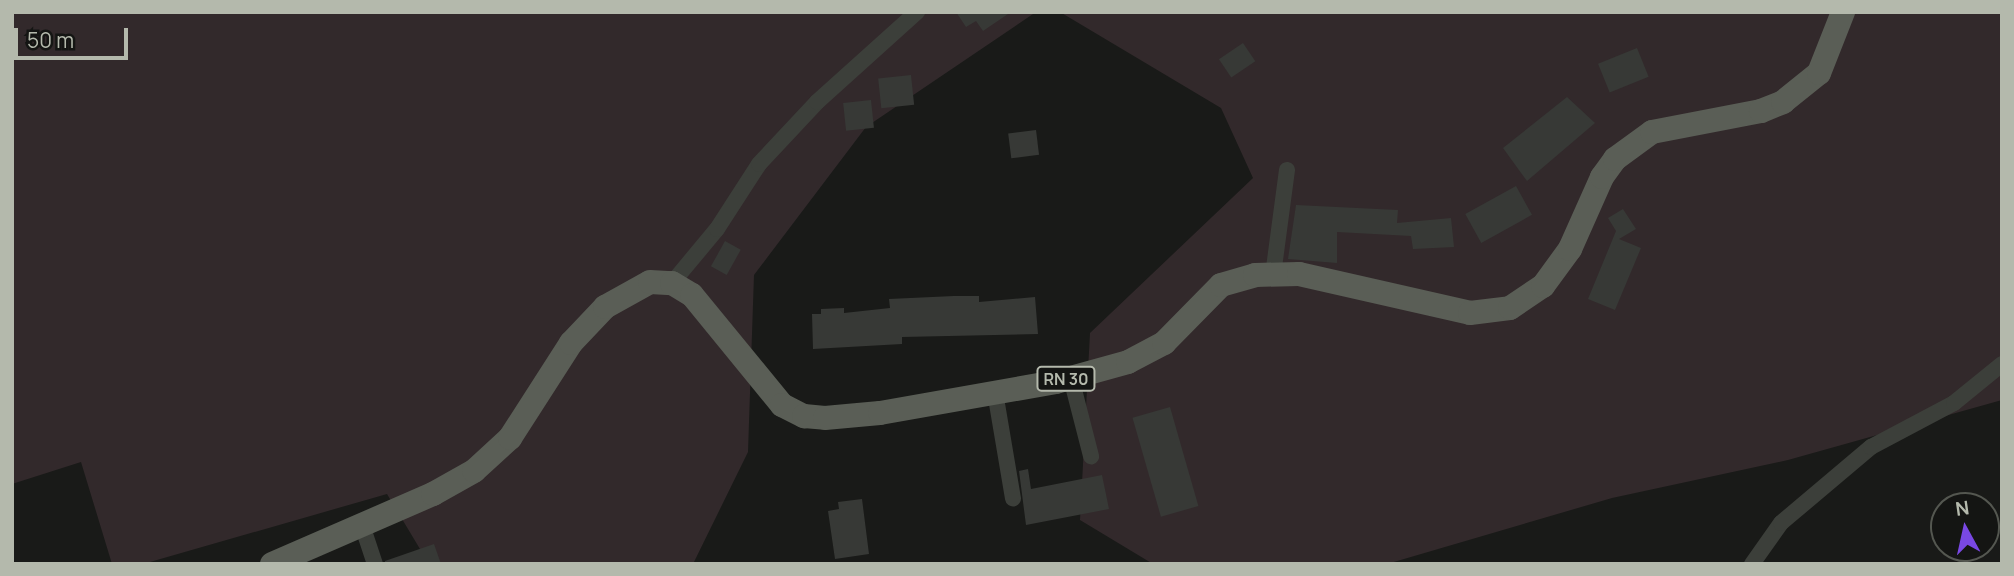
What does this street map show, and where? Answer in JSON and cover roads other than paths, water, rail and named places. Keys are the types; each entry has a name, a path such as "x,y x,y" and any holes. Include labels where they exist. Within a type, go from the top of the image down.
{"main road":[{"name":"RN 30","path":"672,284 692,295 782,405 804,416 880,413 1071,378 1128,362 1164,343 1221,285 1273,275 1299,274 1470,313 1510,308 1544,286 1570,249 1602,177 1624,151 1652,132 1761,111 1783,102 1819,73 1843,12"},
{"path":"272,564 362,525 474,471 510,438 571,343 605,307 639,286 672,284"}],"street":[{"path":"672,284 716,229 759,164 817,102 917,12"},
{"path":"1273,275 1287,170"},
{"path":"1752,564 1782,523 1871,447 1954,403 2002,364"},
{"path":"1071,378 1091,456"},
{"path":"995,393 1013,498"},
{"path":"362,525 375,564"}]}
